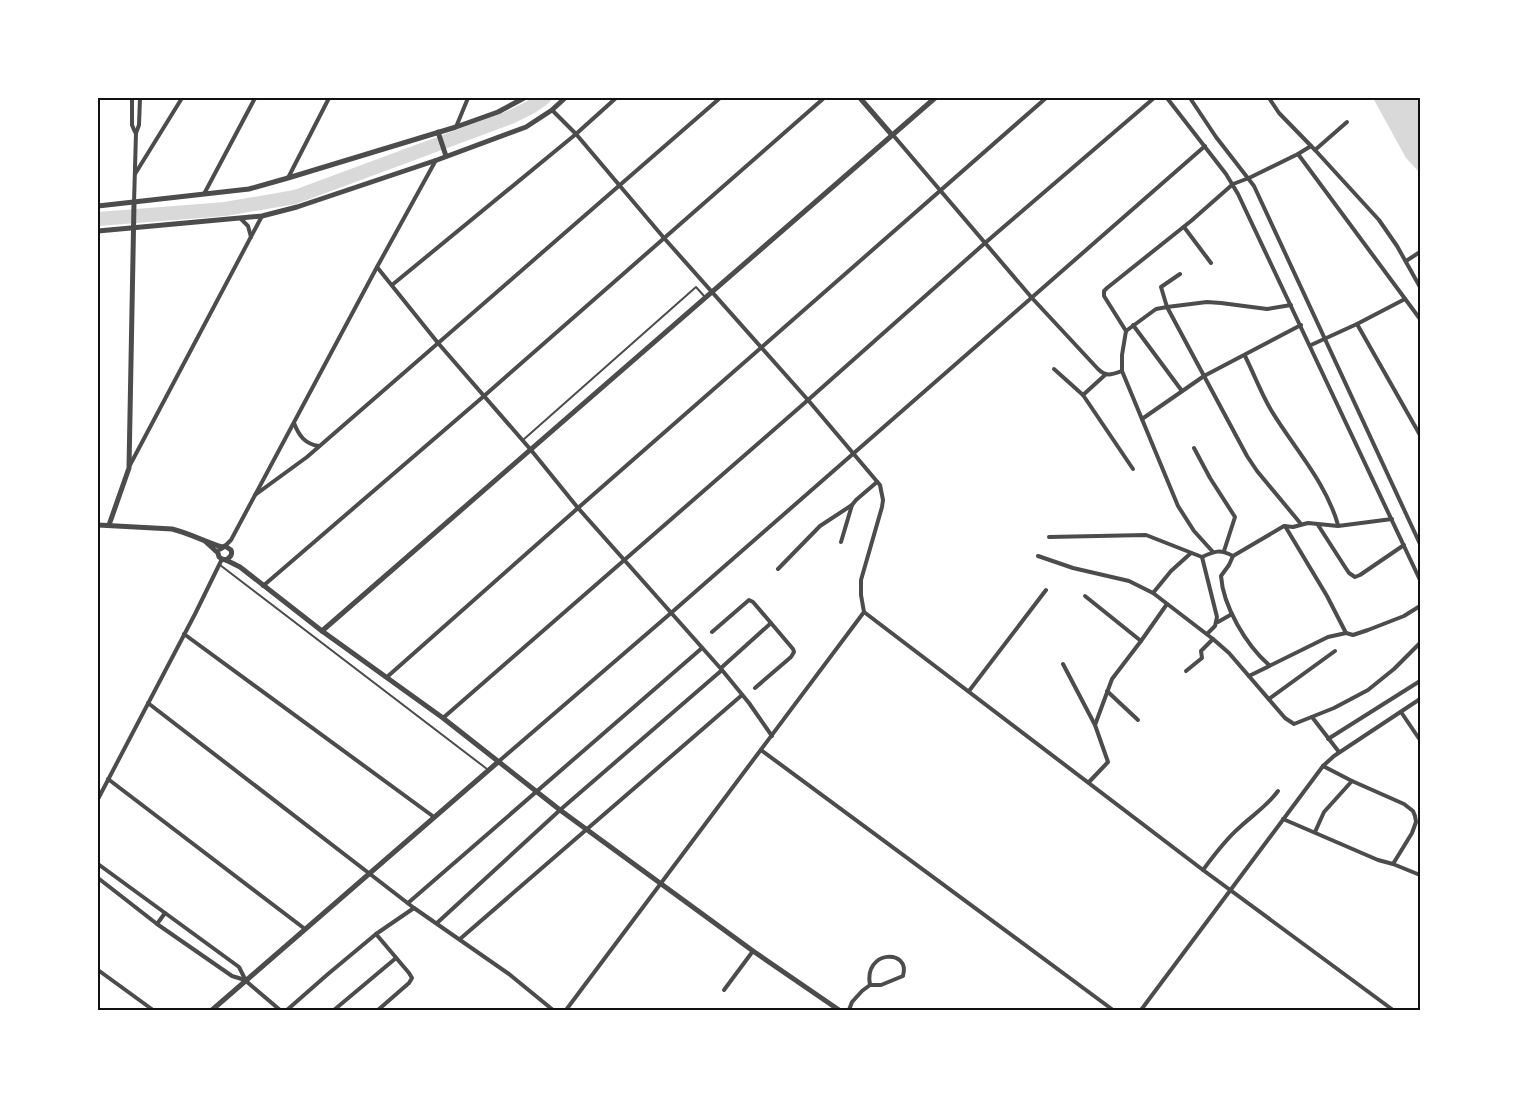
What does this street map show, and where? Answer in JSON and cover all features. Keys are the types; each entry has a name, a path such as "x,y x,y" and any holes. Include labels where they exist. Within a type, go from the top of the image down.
{"street":[{"path":"132,98 132,125 136,133"},
{"path":"129,468 134,175 140,98"},
{"path":"134,175 182,98"},
{"path":"204,194 255,98"},
{"path":"288,178 328,98"},
{"path":"456,127 468,98"},
{"path":"98,206 134,206 249,189 439,135 498,112 524,98"},
{"path":"98,231 133,225 262,216 318,201 526,127 552,110 565,98"},
{"path":"392,285 576,134 616,98"},
{"path":"255,495 320,446 720,98"},
{"path":"262,586 484,396 824,98"},
{"path":"860,98 1032,298 1105,375"},
{"path":"322,631 935,98"},
{"path":"387,677 1046,98"},
{"path":"443,718 1154,98"},
{"path":"1167,98 1233,184 1246,208 1420,580"},
{"path":"1190,98 1216,137 1249,178 1420,544"},
{"path":"1269,98 1279,113 1379,220 1420,286"},
{"path":"552,110 576,134 880,485 882,507 861,580 864,612 1203,870 1393,1011"},
{"path":"1315,150 1347,122"},
{"path":"439,135 445,154"},
{"path":"212,1011 1205,146"},
{"path":"1126,331 1107,302 1104,291 1184,227 1233,184 1311,146"},
{"path":"1298,154 1420,317"},
{"path":"240,567 223,561 219,557 231,540 437,160"},
{"path":"109,525 129,468 262,216"},
{"path":"240,219 248,226 251,237"},
{"path":"1184,227 1211,263"},
{"path":"1406,261 1420,252"},
{"path":"377,267 578,508 721,669 772,736"},
{"path":"1180,274 1161,287 1167,306 1241,446 1257,471 1301,524"},
{"path":"1311,345 1405,299"},
{"path":"1213,552 1194,531 1179,506 1122,370 1126,331 1156,309 1167,306 1207,302 1267,309 1292,305"},
{"path":"1357,324 1420,435"},
{"path":"1133,325 1182,391"},
{"path":"1142,418 1204,376 1301,325"},
{"path":"1245,356 1271,410 1327,494 1338,526"},
{"path":"1054,369 1083,395 1133,469"},
{"path":"1083,395 1105,375 1122,370"},
{"path":"294,423 305,441 320,446"},
{"path":"1194,448 1235,517 1224,551"},
{"path":"778,569 820,526 852,505 878,482"},
{"path":"841,542 852,505"},
{"path":"1269,665 1260,658 1232,614 1224,591 1221,576 1233,556 1284,526 1317,524 1338,526 1392,519"},
{"path":"1317,524 1349,573 1355,577 1404,545"},
{"path":"98,525 172,529 225,550 262,586 443,718 560,810 839,1011"},
{"path":"1284,526 1327,596 1346,633"},
{"path":"1049,537 1146,535 1202,557 1213,552 1224,551 1233,556"},
{"path":"98,799 223,561 230,558 225,550"},
{"path":"1153,593 1171,571 1191,553"},
{"path":"1038,556 1129,581 1153,593 1214,639 1289,722 1294,724 1360,696 1394,669 1420,643"},
{"path":"1202,557 1217,622"},
{"path":"969,691 1047,590"},
{"path":"1085,596 1141,641"},
{"path":"712,632 749,600 793,649 791,657 755,688"},
{"path":"1095,725 1112,679 1167,604"},
{"path":"1249,676 1328,637 1346,633 1353,635 1368,630 1404,616 1420,606"},
{"path":"566,1011 864,612"},
{"path":"1207,634 1217,622 1232,614"},
{"path":"436,923 771,623"},
{"path":"184,634 435,818"},
{"path":"1186,671 1202,658 1201,651 1214,639"},
{"path":"408,903 702,648"},
{"path":"1269,699 1335,651"},
{"path":"1063,664 1095,725 1108,762 1089,782"},
{"path":"1328,739 1420,681"},
{"path":"1107,691 1138,720"},
{"path":"460,939 742,695"},
{"path":"1141,1011 1323,766 1339,752 1420,699"},
{"path":"148,703 414,908 460,939 554,1011"},
{"path":"1401,712 1420,740"},
{"path":"1312,717 1339,752"},
{"path":"761,750 1113,1011"},
{"path":"1323,766 1404,804 1413,811 1416,822 1412,833 1393,864"},
{"path":"108,780 305,929"},
{"path":"1315,832 1324,812 1352,781"},
{"path":"1203,870 1238,828 1266,805 1278,791"},
{"path":"1283,819 1378,860 1420,875"},
{"path":"98,864 239,967 246,981"},
{"path":"98,878 157,924 232,976 246,981 280,1011"},
{"path":"287,1011 376,934 414,908"},
{"path":"157,924 165,914"},
{"path":"376,934 412,978 410,983 378,1011"},
{"path":"723,990 753,951"},
{"path":"849,1011 852,1002 870,985 881,985 903,976 905,969 903,962 897,957 888,956 879,959 870,968 868,976 870,985"},
{"path":"334,1011 396,957"},
{"path":"98,970 153,1011"}],"lane":[{"path":"522,440 703,282"},
{"path":"696,287 706,298"},
{"path":"223,561 489,770"}],"shaded area":[{"path":"1373,98 1420,98 1420,173 1406,158"}],"waterway":[{"path":"98,219 225,209 295,197 511,117 544,98"}]}
